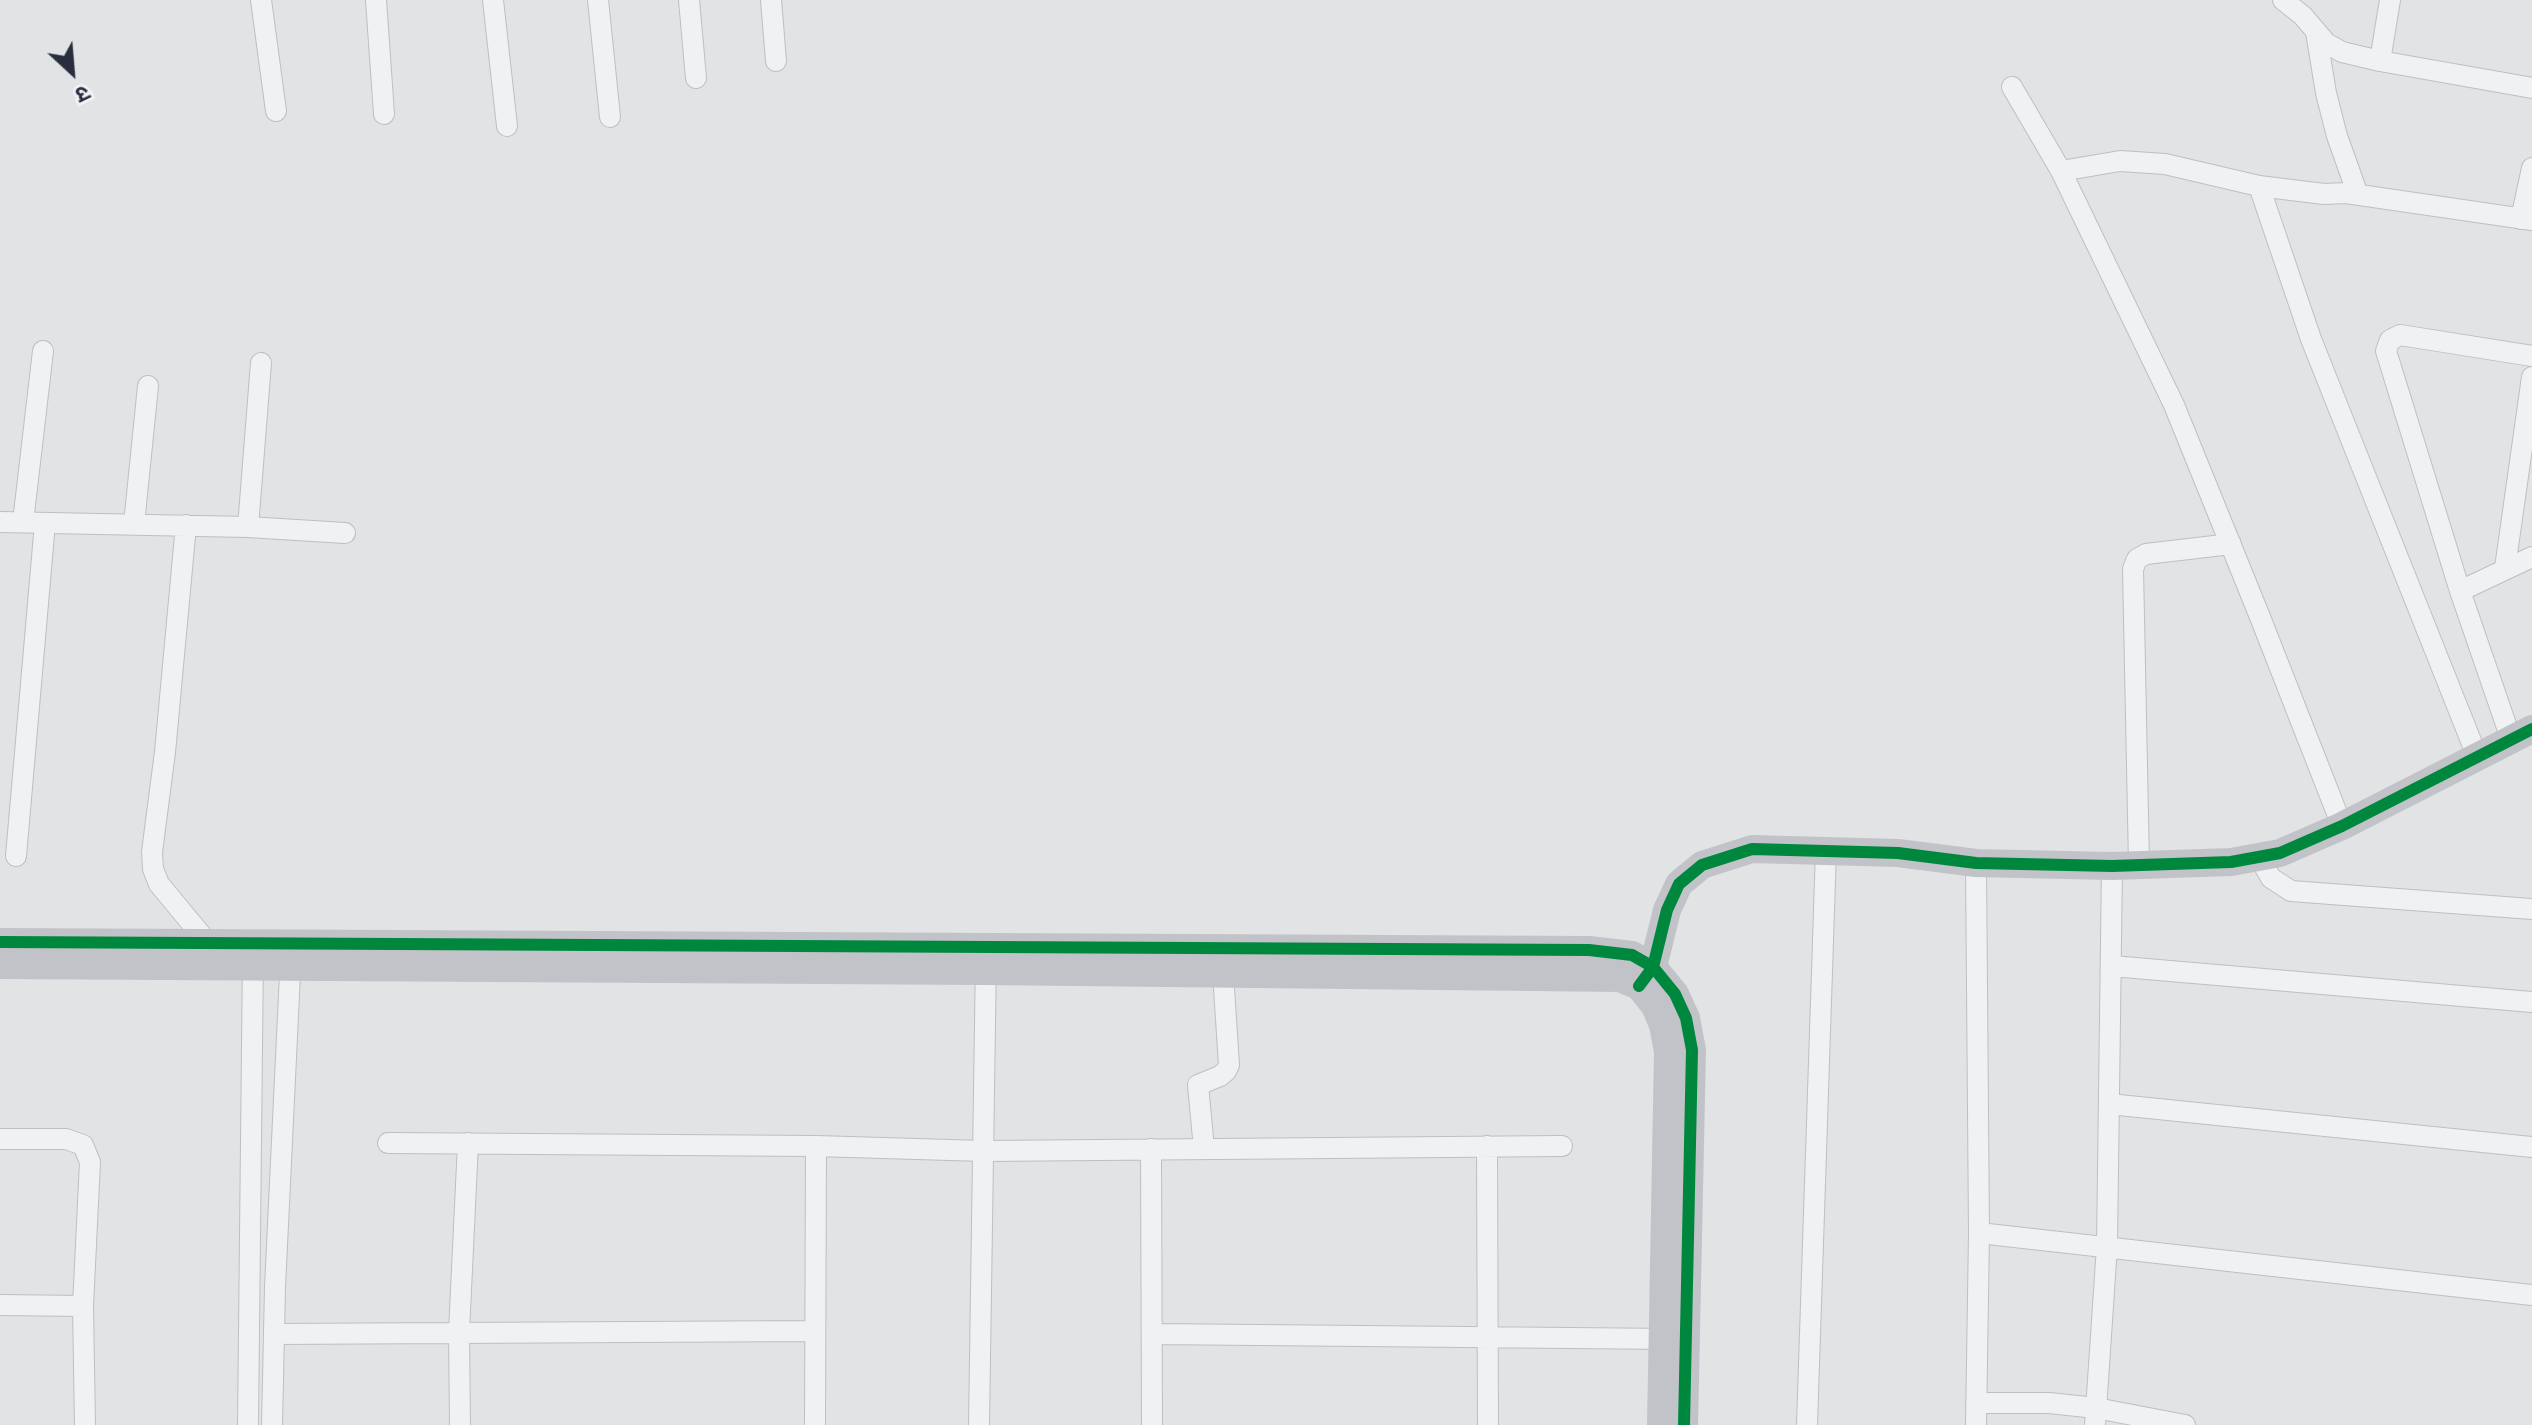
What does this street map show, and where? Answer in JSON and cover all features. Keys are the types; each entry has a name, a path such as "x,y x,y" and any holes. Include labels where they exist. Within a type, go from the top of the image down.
{"street":[{"path":"261,0 276,111"},
{"path":"376,0 384,114"},
{"path":"493,0 507,126"},
{"path":"598,0 610,117"},
{"path":"689,0 696,78"},
{"path":"771,0 776,61"},
{"path":"2283,0 2303,16 2326,43 2342,52 2532,88"},
{"path":"2380,61 2390,0"},
{"path":"2316,32 2330,107 2352,194"},
{"path":"2012,87 2061,171 2174,405 2342,826"},
{"path":"2061,171 2120,161 2135,162 2209,173 2259,186 2352,194 2527,220 2532,168"},
{"path":"2259,186 2311,339 2477,756"},
{"path":"1646,976 1667,910 1679,884 1702,865 1752,849 1898,853 1976,863 2126,865 2231,862 2280,853 2342,826 2521,734 2460,591 2386,351 2390,340 2400,335 2532,356"},
{"path":"23,522 43,351"},
{"path":"248,527 261,363"},
{"path":"2505,568 2532,377"},
{"path":"134,524 148,386"},
{"path":"0,522 186,525 345,533"},
{"path":"16,856 45,523"},
{"path":"186,525 165,752 152,852 153,869 159,884 208,954"},
{"path":"2095,1416 2107,1246 2112,966 2126,865 2133,569 2137,559 2146,554 2231,544"},
{"path":"2460,591 2532,557"},
{"path":"1807,1425 1826,850"},
{"path":"2259,857 2271,878 2291,891 2532,909"},
{"path":"1976,863 1979,1233 1976,1425"},
{"path":"0,942 291,957 986,959 1589,950 1632,955 1646,976 1663,1025 1668,1052 1673,1339 1684,1425"},
{"path":"0,965 208,954"},
{"path":"248,1425 253,956"},
{"path":"272,1425 281,1137 291,957"},
{"path":"986,959 1223,973 1646,976"},
{"path":"979,1425 986,959"},
{"path":"2112,966 2532,1002"},
{"path":"1204,1149 1198,1085 1220,1076 1229,1065 1223,973"},
{"path":"2109,1104 2532,1147"},
{"path":"0,1139 66,1139 83,1145 90,1162 83,1306 85,1425"},
{"path":"388,1143 816,1146 984,1151 1562,1146"},
{"path":"460,1425 459,1332 468,1143"},
{"path":"815,1425 816,1146"},
{"path":"1487,1146 1488,1425"},
{"path":"1151,1149 1152,1425"},
{"path":"1979,1233 2532,1295"},
{"path":"0,1305 83,1306"},
{"path":"274,1334 814,1331"},
{"path":"1154,1334 1673,1339"},
{"path":"1661,1425 1673,1339"},
{"path":"1976,1403 2049,1403 2095,1416 2185,1425"}],"cycle path":[{"path":"1639,986 1653,967 1667,910 1679,884 1702,865 1752,849 1898,853 1976,863 2112,866 2231,862 2280,853 2342,826 2532,729"},
{"path":"0,942 1589,950 1632,955 1653,967 1675,994 1686,1018 1692,1050 1684,1425"}]}
